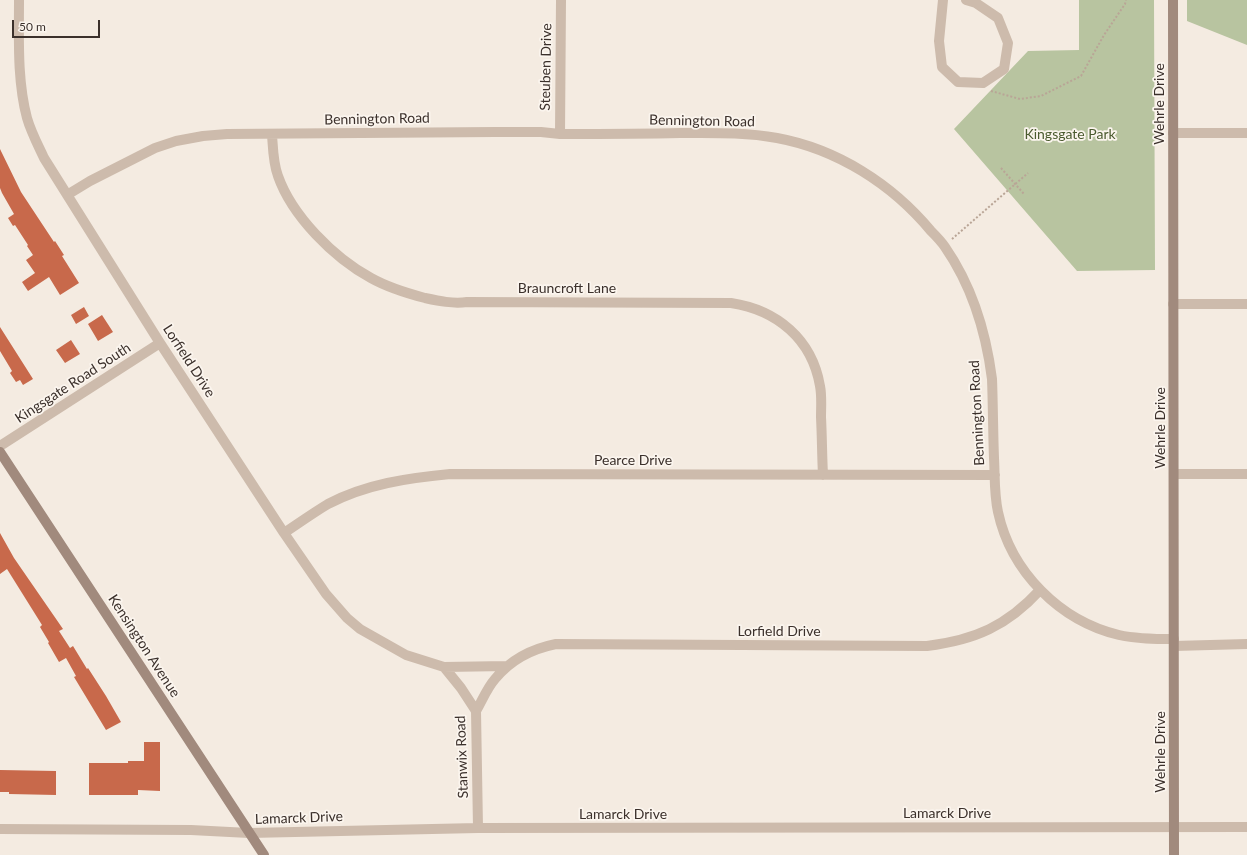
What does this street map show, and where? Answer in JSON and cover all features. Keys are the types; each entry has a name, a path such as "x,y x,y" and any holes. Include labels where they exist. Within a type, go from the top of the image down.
{"street":[{"name":"Lorfield Drive","path":"19,0 20,69 24,101 27,118 44,158 160,343 284,533 326,594 347,618 360,629 406,655 444,668 507,666"},
{"name":"Steuben Drive","path":"560,134 561,0"},
{"path":"943,0 939,41 942,67 958,82 983,83 1004,69 1008,43 998,18 976,3 966,0"},
{"name":"Wehrle Drive","path":"1173,0 1174,855"},
{"name":"Bennington Road","path":"67,195 90,181 155,148 176,141 203,136 227,134 495,132 541,132 560,134 740,133 777,138 804,145 831,155 856,167 880,182 922,219 944,246 968,289 979,315 990,361 992,379 995,491 998,512 1004,533 1013,552 1024,570 1040,590 1057,605 1076,618 1097,628 1119,635 1174,642 1247,644"},
{"path":"1173,133 1247,133"},
{"name":"Brauncroft Lane","path":"272,134 273,159 277,175 295,209 314,232 337,255 356,269 386,286 420,296 458,303 731,303 745,305 761,310 776,318 789,328 800,341 810,355 816,370 821,397 823,475"},
{"path":"1173,304 1247,304"},
{"name":"Kingsgate Road South","path":"0,446 160,343"},
{"name":"Kensington Avenue","path":"0,452 264,855"},
{"name":"Pearce Drive","path":"284,533 328,504 350,494 406,478 450,474 995,475"},
{"path":"1174,474 1247,474"},
{"name":"Lorfield Drive","path":"476,711 494,680 507,666 527,653 541,647 556,644 927,646 970,638 985,632 1018,612 1040,590"},
{"name":"Stanwix Road","path":"444,668 461,688 476,711 478,828"},
{"name":"Lamarck Drive","path":"0,829 191,830 249,833 478,828 1247,827"}],"path":[{"path":"983,83 990,90 1020,99 1041,96 1081,76 1126,0"},
{"path":"1002,168 1024,194"},
{"path":"944,246 1028,173"}],"green space":[{"name":"Kingsgate Park","path":"1079,0 1154,0 1155,270 1077,271 954,129 1028,51 1079,50"},
{"path":"1187,0 1247,0 1247,45 1187,21"}],"building":[{"path":"0,149 21,192 64,255 62,256 79,283 60,295 49,277 28,291 22,282 35,273 26,260 33,255 15,225 13,226 8,218 14,214 0,188"},
{"path":"84,307 89,316 76,324 71,315"},
{"path":"102,315 113,332 98,341 88,324"},
{"path":"0,327 33,379 23,385 20,380 16,382 10,373 12,371 0,351"},
{"path":"71,340 80,354 65,363 56,350"},
{"path":"0,533 14,558 63,629 59,631 70,648 73,646 87,669 88,668 121,722 106,730 74,677 76,676 66,658 59,662 40,627 42,625 7,569 0,574"},
{"path":"144,742 160,742 160,791 138,790 138,795 89,795 89,763 128,763 128,761 144,761"},
{"path":"0,770 56,771 56,795 9,794 9,792 0,792"}]}
